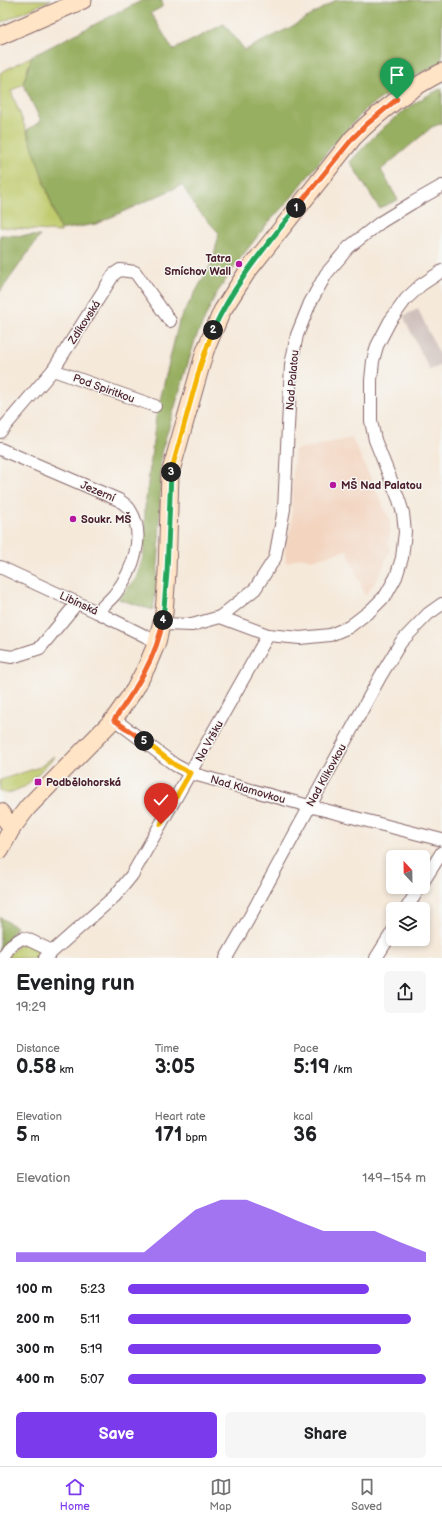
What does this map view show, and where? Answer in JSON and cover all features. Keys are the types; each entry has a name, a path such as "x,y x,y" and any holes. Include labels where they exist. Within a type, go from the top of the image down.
{"main road":[{"path":"0,36 83,0"},
{"path":"0,850 12,828 28,806 114,720 135,689 157,642 162,624 167,572 170,474 205,351 217,321 232,294 247,272 353,138 397,99 421,83 442,72"},
{"path":"0,812 12,828"}],"street":[{"name":"Nad Palatou","path":"220,617 255,589 275,558 284,509 291,365 297,335 310,303 326,274 349,247 381,222 412,202 442,186"},
{"name":"Zdíkovská","path":"0,432 53,370 114,274 120,270 134,272 170,321"},
{"path":"162,624 192,625 220,617 268,635 300,638 330,634 349,627 371,610 386,595 396,577 402,558 405,532 403,513 375,440 372,428 370,401 373,361 377,346 390,321 406,299 421,285 442,271"},
{"name":"Pod Spiritkou","path":"53,370 155,406"},
{"name":"Jezerní","path":"0,449 119,500 130,509 136,521 137,542 131,567 115,594 98,612"},
{"name":"Libínská","path":"0,566 98,612 157,642"},
{"path":"0,655 12,657 40,648 76,602"},
{"name":"Nad Klikovkou","path":"226,958 380,677 401,642 428,614 442,604"},
{"name":"Na Vršku","path":"2,958 11,945 22,938 27,939 48,955 115,896 132,875 268,635"},
{"name":"Nad Klamovkou","path":"114,720 175,765 190,773 309,806 442,840"},
{"path":"430,871 442,852"},
{"path":"376,958 386,942"}],"shaded area":[{"path":"418,309 442,360 442,365 430,370 403,316"},
{"name":"MŠ Nad Palatou","path":"352,438 390,520 389,551 379,577 365,596 347,550 311,560 301,557 286,563 285,550 291,527 294,450"}],"green space":[{"path":"0,0 51,0 0,23"},
{"path":"143,0 162,0 162,7 151,13 173,50 224,24 245,50 291,27 336,0 442,0 442,62 410,79 367,108 331,147 291,198 267,224 239,260 215,296 195,340 161,453 159,552 153,610 118,599 136,579 144,553 145,508 156,417 179,321 213,261 219,233 196,208 182,185 96,224 60,230 27,130 41,121 23,84 32,56"},
{"path":"32,56 23,84 11,91 34,150 61,232 0,227 0,73"},
{"path":"442,88 442,123 432,127 381,170 398,200 379,208 350,162 392,120 428,95"},
{"path":"0,235 40,236 0,292"},
{"path":"54,756 26,786 7,794 0,791 0,780 40,767"},
{"path":"0,917 16,927 0,955"},
{"path":"22,941 41,951 43,954 40,958 6,958"}],"place":[{"name":"Tatra Smíchov Wall","path":"239,264"},
{"name":"MŠ Nad Palatou","path":"333,485"},
{"name":"Soukr. MŠ","path":"73,519"},
{"name":"Podbělohorská","path":"38,782"}],"route":[{"path":"161,824 190,773 175,765 114,720 135,689 147,666 157,642 162,624 167,572 170,474 205,351 217,321 232,294 280,228 353,138 397,99"}]}
